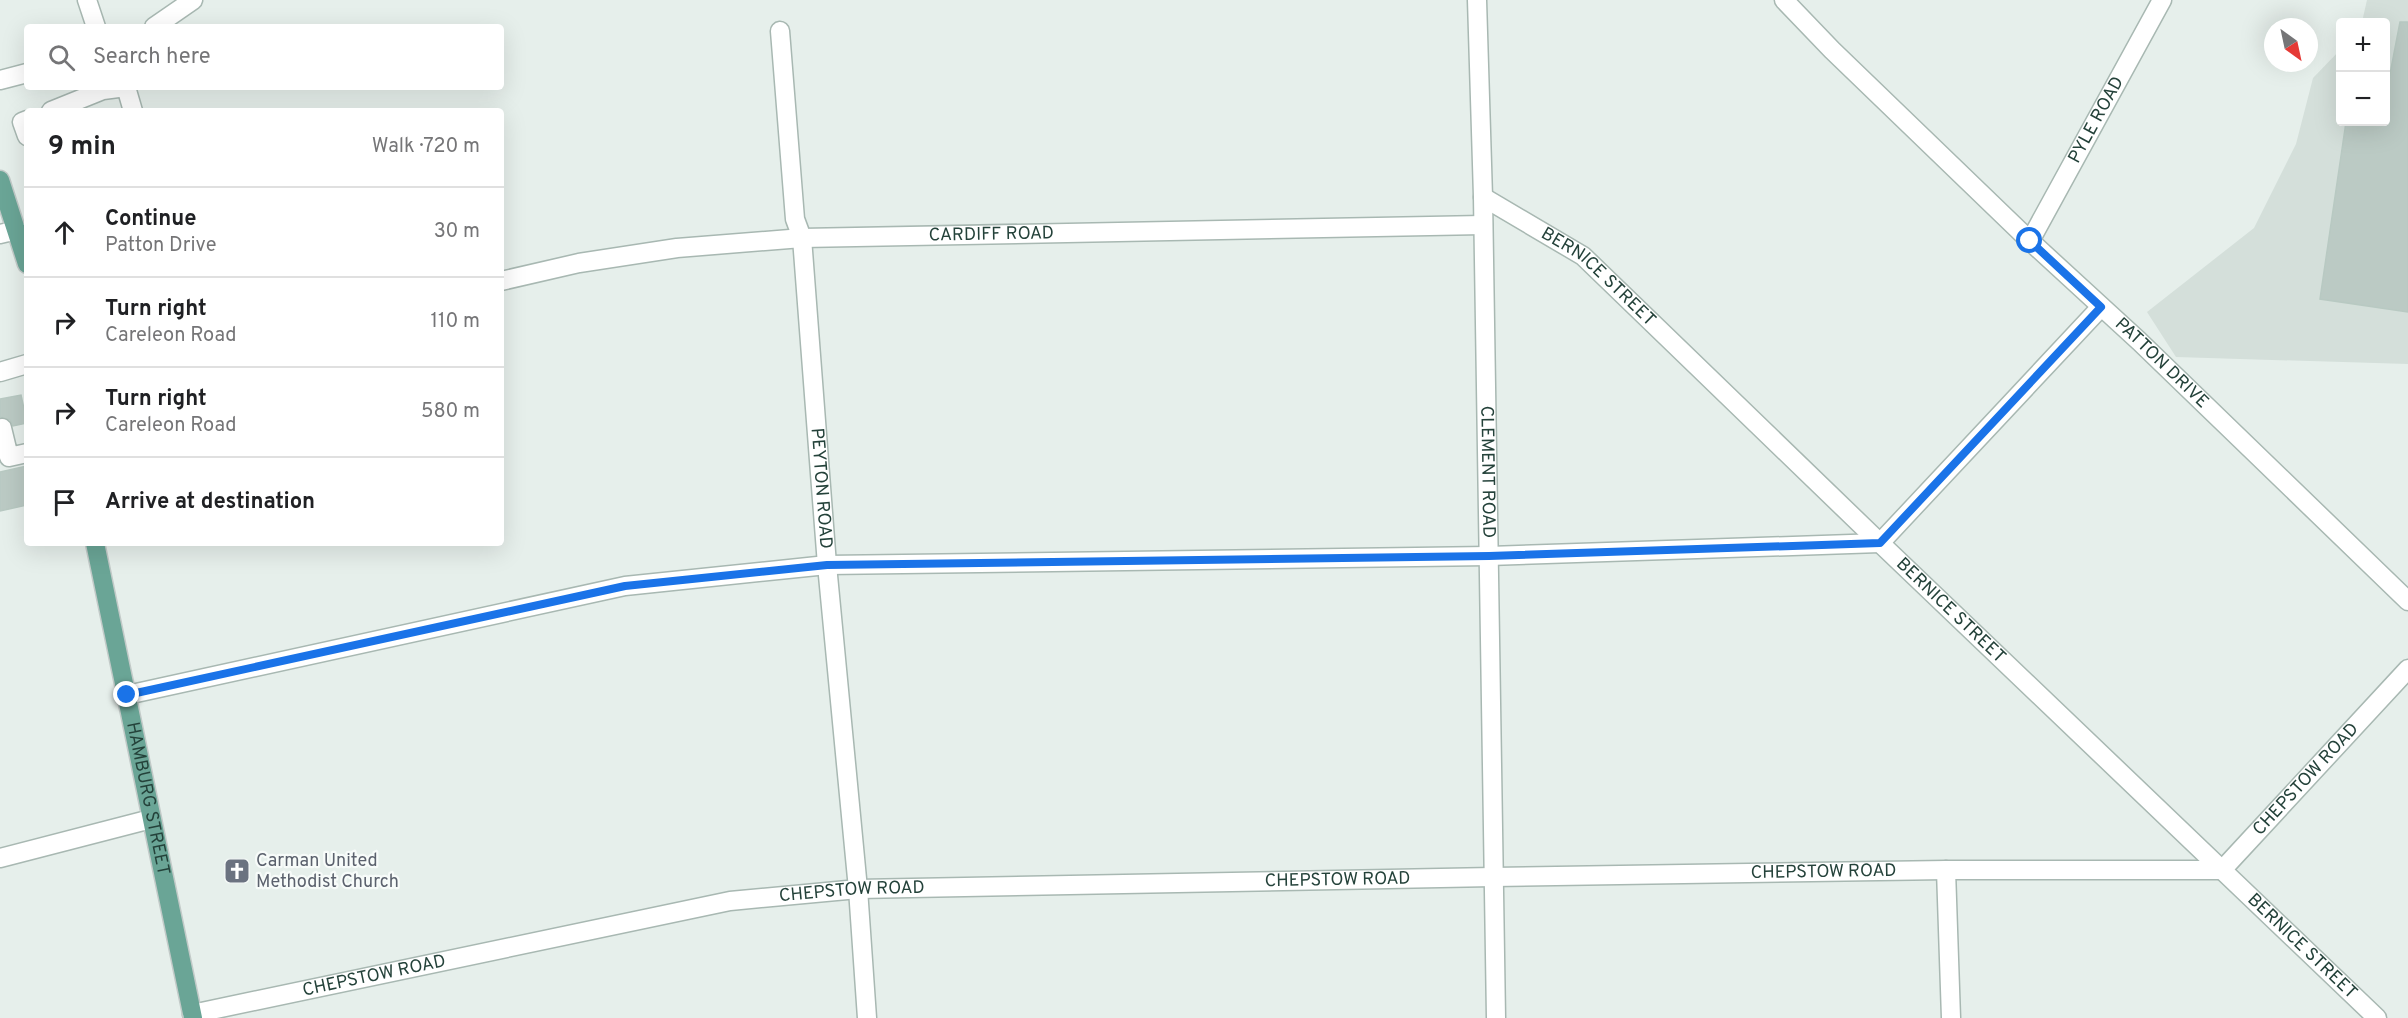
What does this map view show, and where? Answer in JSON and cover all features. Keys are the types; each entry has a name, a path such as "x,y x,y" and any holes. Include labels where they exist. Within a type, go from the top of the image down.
{"main road":[{"path":"0,180 9,232 24,259"},
{"name":"HAMBURG STREET","path":"96,546 192,1016"}],"street":[{"path":"87,0 95,24"},
{"path":"158,24 193,0"},
{"name":"CLEMENT ROAD","path":"1477,0 1483,197 1496,1018"},
{"name":"PATTON DRIVE","path":"1784,0 1832,51 2030,241 2139,341 2408,601"},
{"name":"PYLE ROAD","path":"2030,241 2162,0"},
{"name":"PEYTON ROAD","path":"780,31 795,219 801,238 827,565 858,889 867,1018"},
{"path":"0,80 24,74"},
{"path":"58,108 101,90"},
{"path":"127,90 132,108"},
{"name":"BERNICE STREET","path":"1483,197 1583,256 2377,1018"},
{"name":"CARDIFF ROAD","path":"504,280 579,263 677,248 801,238 1483,225"},
{"path":"127,695 625,586 827,565 1489,556 1880,543 2101,307"},
{"path":"0,372 24,365"},
{"path":"2,428 12,457"},
{"name":"CHEPSTOW ROAD","path":"192,1016 730,901 858,889 1946,870 2222,870 2408,669"},
{"path":"0,858 151,819"},
{"path":"1946,870 1951,1018"}],"shaded area":[{"path":"2367,0 2408,0 2408,364 2176,357 2147,312 2254,228 2296,144 2313,78 2336,54 2336,126 2390,126 2390,18 2363,18"}],"building":[{"path":"2400,22 2408,22 2408,312 2320,299 2345,126 2390,126 2390,74"},
{"path":"21,395 24,424 13,426 10,420 0,417 0,399"},
{"path":"24,467 24,506 0,511 0,472"}],"place":[{"name":"Carman United Methodist Church","path":"237,871"}],"route":[{"path":"127,695 625,586 827,565 1489,556 1880,543 2101,307 2030,241"}]}
